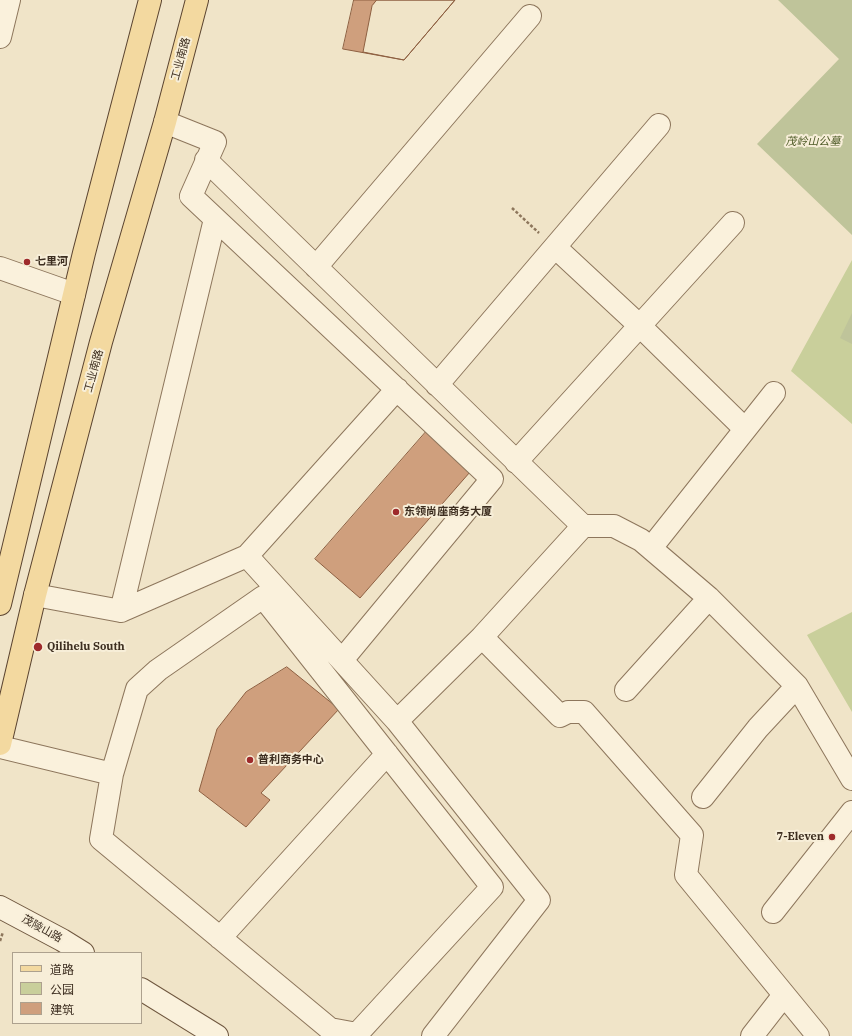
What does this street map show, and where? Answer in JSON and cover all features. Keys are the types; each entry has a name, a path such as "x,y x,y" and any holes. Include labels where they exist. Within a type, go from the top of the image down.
{"main road":[{"path":"0,604 74,294 150,0"},
{"name":"工业南路","path":"0,746 35,595 101,342 165,122 197,0"}],"street":[{"path":"0,37 9,0"},
{"path":"316,267 530,16"},
{"path":"165,122 215,142 191,196 492,479 342,660"},
{"path":"437,385 659,125"},
{"path":"206,160 583,526 614,526 641,540 709,598 797,686 852,779"},
{"path":"121,612 215,219"},
{"path":"516,462 733,223"},
{"path":"555,247 640,326 745,429"},
{"path":"0,268 74,294"},
{"path":"35,595 121,612 247,556 397,389"},
{"path":"650,548 774,393"},
{"path":"397,721 482,637 583,526"},
{"path":"247,556 397,721 539,900 433,1036"},
{"path":"263,597 387,754 492,887 357,1034 330,1029 101,839 112,774 137,689 158,670 263,597"},
{"path":"626,690 709,598"},
{"path":"482,637 560,716 568,712 584,712 692,835 686,875 818,1036"},
{"path":"703,798 758,728 797,686"},
{"path":"0,746 112,774"},
{"path":"220,938 387,754"},
{"path":"773,912 852,812"},
{"name":"茂陵山路","path":"0,907 81,952"},
{"path":"142,990 217,1036"},
{"path":"752,1036 784,995"}],"path":[{"path":"512,208 555,247"}],"green space":[{"name":"茂岭山公墓","path":"778,0 852,0 852,235 757,144 839,59"},
{"path":"852,260 852,424 791,371"},
{"path":"852,313 852,344 840,338"},
{"path":"852,612 852,712 807,635"}],"building":[{"path":"354,0 455,0 404,60 343,49"},
{"path":"377,0 455,0 404,60 363,52 372,6"},
{"name":"东领尚座商务大厦","path":"432,425 477,464 360,598 315,559"},
{"name":"普利商务中心","path":"287,667 339,709 261,793 270,800 246,827 199,791 217,729 246,692"}],"place":[{"name":"七里河","path":"27,262"},
{"name":"东领尚座商务大厦","path":"396,512"},
{"name":"Qilihelu South","path":"38,647"},
{"name":"普利商务中心","path":"250,760"},
{"name":"7-Eleven","path":"832,837"}]}
